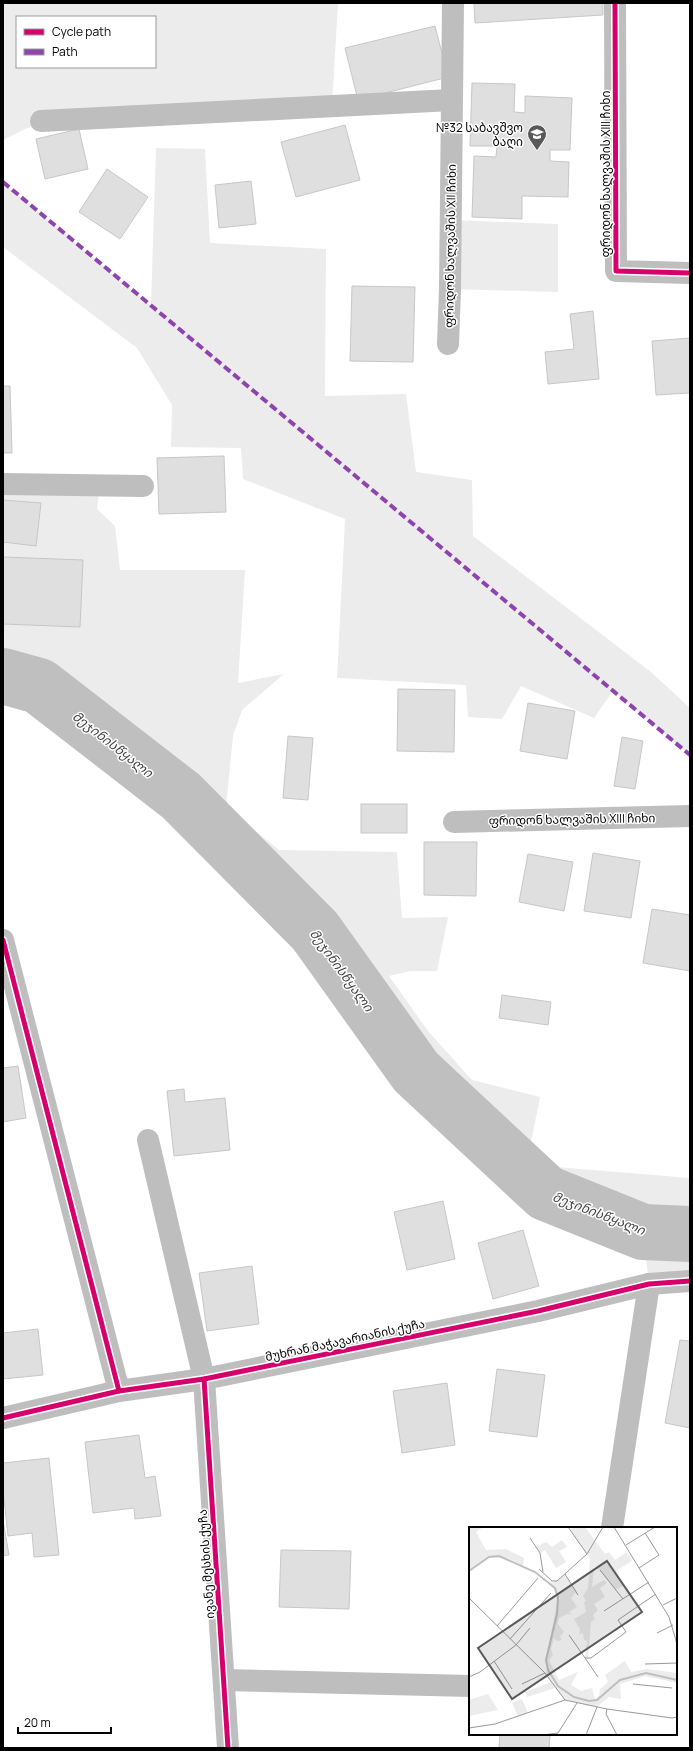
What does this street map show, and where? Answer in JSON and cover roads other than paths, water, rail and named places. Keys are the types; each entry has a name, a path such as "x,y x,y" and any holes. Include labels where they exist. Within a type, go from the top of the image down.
{"street":[{"name":"ფრიდონ ხალვაშის XII ჩიხი","path":"448,344 453,3"},
{"name":"ფრიდონ ხალვაშის XIII ჩიხი","path":"615,3 616,271 690,273"},
{"path":"41,122 452,100"},
{"path":"3,484 142,486"},
{"name":"ფრიდონ ხალვაშის XIII ჩიხი","path":"454,822 690,816"},
{"path":"3,940 119,1391"},
{"name":"ივანე მესხის ქუჩა","path":"148,1140 204,1379 228,1748"},
{"name":"მუხრან მაჭავარიანის ქუჩა","path":"3,1418 119,1391 204,1379 538,1311 649,1284 690,1281"},
{"path":"612,1527 649,1284"},
{"path":"224,1680 469,1686"}],"waterway":[{"name":"მეჯინისწყალი","path":"3,676 39,686 181,796 315,931 416,1072 546,1193 643,1232 690,1234"}],"place":[{"name":"№32 საბავშვო ბაღი","path":"537,151"}]}
